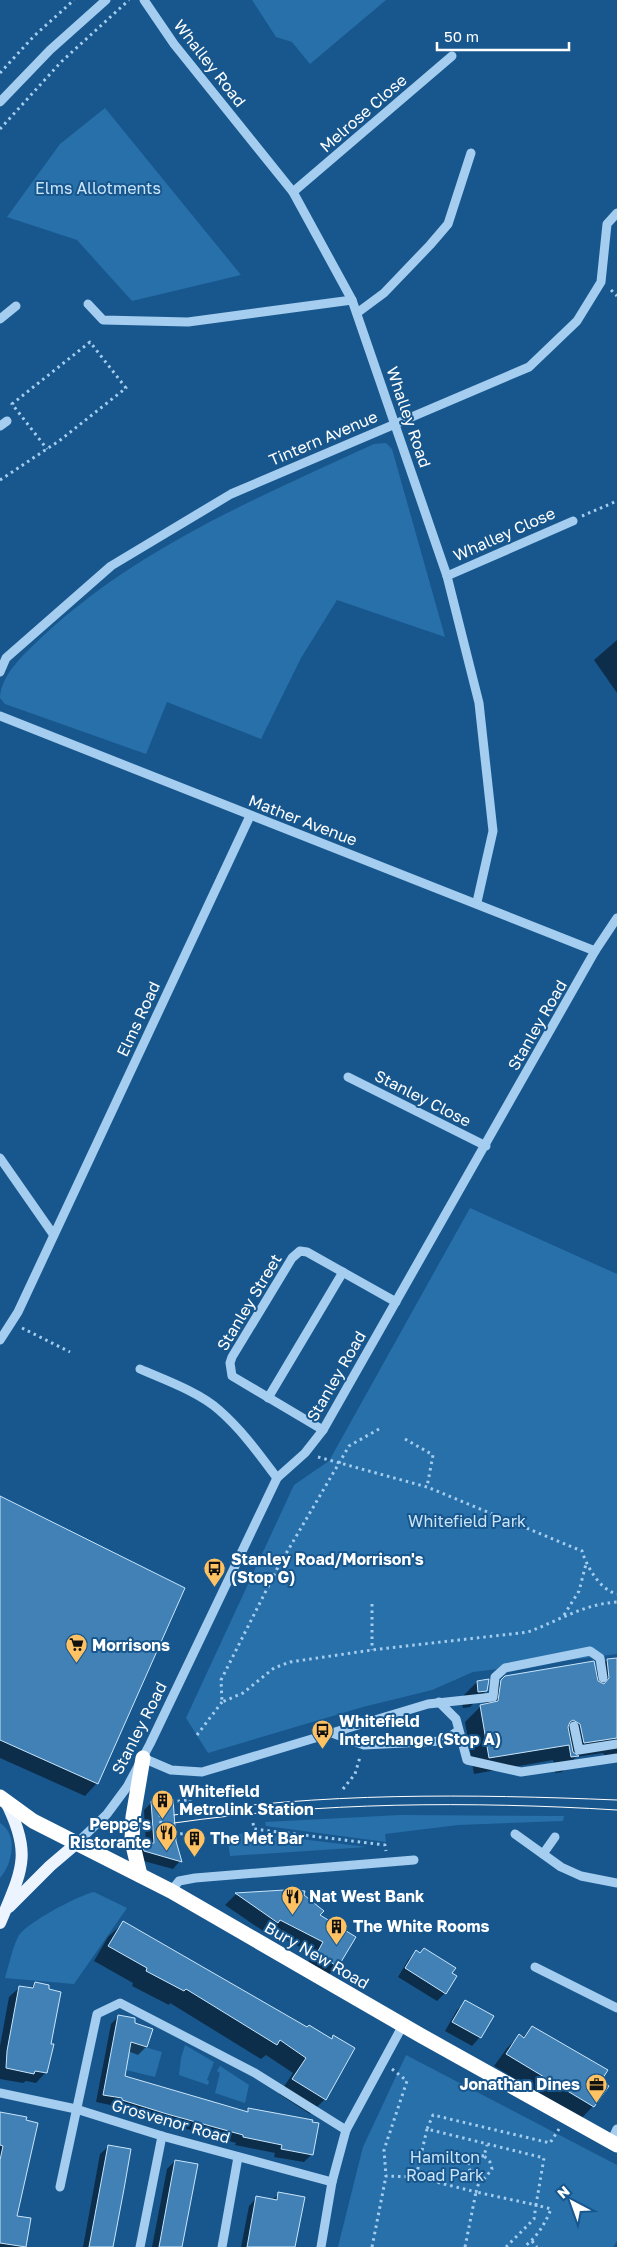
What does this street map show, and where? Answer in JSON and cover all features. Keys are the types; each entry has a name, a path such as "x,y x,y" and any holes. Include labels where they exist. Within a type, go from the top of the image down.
{"highway":[{"path":"140,1875 132,1841 133,1818 143,1758"},
{"name":"Bury New Road","path":"2,1799 33,1821 171,1891 568,2117 615,2139"}],"main road":[{"path":"2,1799 19,1832 23,1855 21,1870 2,1912"},
{"path":"2,1912 77,1843"}],"street":[{"path":"0,102 50,50 106,0"},
{"name":"Whalley Road","path":"144,0 174,44 293,192 352,300 357,313 447,576 478,703 493,831 477,902"},
{"name":"Melrose Close","path":"293,192 452,56"},
{"path":"357,313 384,293 448,224 471,153"},
{"name":"Tintern Avenue","path":"0,672 6,658 111,566 231,494 529,367 577,321 601,282 607,224 617,214"},
{"path":"88,304 103,320 188,322 352,300"},
{"path":"0,320 16,306"},
{"name":"Whalley Close","path":"447,576 573,521"},
{"name":"Mather Avenue","path":"0,716 250,816 477,902 595,951"},
{"name":"Elms Road","path":"0,1340 11,1323 250,816"},
{"name":"Stanley Road","path":"77,1843 107,1814 127,1786 143,1758 277,1478 304,1453 323,1430 486,1146 595,951 617,918"},
{"name":"Stanley Close","path":"348,1077 486,1146"},
{"path":"0,1158 53,1234"},
{"name":"Stanley Street","path":"323,1430 232,1376 230,1363 232,1357 296,1253 300,1251 307,1252 396,1302"},
{"path":"268,1398 343,1272"},
{"path":"140,1369 180,1387 218,1409 243,1434 277,1478"},
{"path":"143,1758 171,1770 202,1772 438,1702 493,1696 495,1677 505,1668 590,1651 600,1658 603,1678"},
{"path":"438,1702 456,1719 467,1760 521,1772 617,1758"},
{"path":"574,1726 579,1750 617,1744"},
{"path":"332,1732 364,1745 443,1741 458,1731"},
{"path":"515,1834 561,1867 581,1876 617,1884"},
{"path":"543,1854 555,1837"},
{"path":"171,1891 179,1881 195,1878 414,1860"},
{"path":"535,1967 617,2008"},
{"path":"60,2186 98,2014 120,2003 254,2073 346,2130"},
{"path":"321,2247 332,2182 346,2130 403,2024"},
{"name":"Grosvenor Road","path":"0,2093 76,2109 162,2136 332,2182"},
{"path":"140,2247 162,2136"},
{"path":"222,2247 238,2157"}],"path":[{"path":"0,73 34,36 74,0"},
{"path":"0,128 61,62 128,0"},
{"path":"0,480 47,449 126,388 90,342 12,404 47,449"},
{"path":"573,521 617,501"},
{"path":"11,1323 70,1352"},
{"path":"222,1702 221,1680 277,1569 349,1446 379,1429"},
{"path":"405,1439 433,1455 427,1487"},
{"path":"304,1453 338,1464 427,1487 582,1551 586,1564 608,1592 617,1594"},
{"path":"564,1615 579,1591 586,1564"},
{"path":"197,1735 222,1702 243,1693 274,1668 290,1662 372,1650 528,1632 564,1615 617,1602"},
{"path":"372,1604 372,1650"},
{"path":"343,1789 354,1774 364,1745"},
{"path":"190,1803 190,1800 159,1803 162,1835 194,1832 193,1829"},
{"path":"253,1823 254,1829 385,1845 388,1862"},
{"path":"372,2247 386,2176 384,2150 407,2081 383,2063"},
{"path":"416,2177 426,2128 433,2115 550,2143 568,2117"},
{"path":"426,2128 544,2158 534,2219 506,2247"},
{"path":"484,2156 487,2145"},
{"path":"476,2155 484,2156 490,2162 492,2169 485,2178 480,2179 472,2176 468,2165 470,2158 476,2155"},
{"path":"386,2176 416,2177 552,2209 532,2241 524,2247"},
{"path":"465,2247 480,2179"},
{"path":"532,2241 537,2247"}],"green space":[{"path":"252,0 386,0 310,64 292,42 276,37"},
{"name":"Elms Allotments","path":"105,108 241,275 132,301 77,240 7,217 60,144"},
{"path":"386,443 392,449 445,637 337,600 301,658 261,739 167,702 146,754 5,704 0,698 1,689 15,664 42,637 79,605 117,577 200,527 243,505 374,444"},
{"name":"Whitefield Park","path":"470,1208 617,1274 617,1654 473,1672 432,1690 363,1707 208,1753 186,1718 294,1485 329,1461"},
{"path":"400,1815 564,1816 563,1821 458,1825 385,1834 386,1842 266,1826 265,1822"},
{"path":"0,1823 10,1835 12,1850 8,1865 0,1878"},
{"path":"250,1833 367,1847 230,1856 227,1835"},
{"path":"94,1892 127,1908 74,1984 5,1978 14,1947 22,1931 77,1898"},
{"path":"131,2043 162,2052 155,2077 126,2070"},
{"path":"185,2045 214,2062 207,2080 209,2081 208,2085 179,2075"},
{"name":"Hamilton Road Park","path":"406,2055 617,2165 617,2241 613,2247 338,2247 363,2147"},
{"path":"220,2066 249,2085 245,2103 215,2093 220,2073 217,2071"}],"building":[{"name":"Morrisons","path":"0,1496 185,1588 98,1784 0,1740"},
{"path":"617,1658 617,1738 584,1743 580,1724 573,1720 568,1727 573,1752 579,1756 571,1757 569,1745 489,1758 480,1705 498,1701 501,1680 505,1676 594,1661 598,1681 604,1684 609,1678 607,1659"},
{"path":"489,1679 487,1691 478,1692 477,1681"},
{"name":"Whitefield Metrolink Station","path":"173,1799 176,1841 182,1862 144,1851 142,1844 154,1843 151,1801"},
{"path":"285,1890 305,1891 304,1895 324,1911 320,1915 356,1937 338,1967 317,1953 323,1942 280,1920 278,1923 235,1893"},
{"path":"123,1921 307,2027 309,2025 332,2039 333,2035 355,2048 326,2100 292,2079 306,2058 280,2040 277,2045 186,1989 184,1991 146,1971 147,1968 108,1946"},
{"path":"424,1948 456,1968 452,1973 457,1976 446,1994 405,1968 416,1950 420,1953"},
{"path":"35,1982 49,1985 49,1989 61,1992 51,2044 54,2044 47,2073 35,2071 34,2074 6,2068 7,2051 19,1986 33,1988"},
{"path":"465,2000 494,2016 481,2038 452,2022"},
{"path":"118,2015 135,2018 135,2023 153,2029 147,2047 131,2042 125,2076 248,2112 248,2108 313,2120 312,2122 319,2123 313,2155 281,2149 282,2145 243,2137 243,2135 122,2100 122,2098 103,2095"},
{"path":"532,2026 608,2070 601,2081 609,2086 594,2107 506,2054 519,2034 524,2038"},
{"path":"0,2112 27,2117 26,2120 38,2123 17,2216 31,2218 26,2247 0,2243 0,2160 3,2146 0,2145"},
{"path":"108,2145 131,2149 124,2189 113,2247 89,2247"},
{"path":"175,2160 198,2164 182,2247 159,2247"},
{"path":"278,2192 305,2197 295,2247 247,2247 256,2196 277,2200"}],"tram line":[{"path":"174,1815 284,1802 395,1797 451,1796 617,1800"},
{"path":"174,1823 284,1811 395,1805 506,1805 617,1810"}],"place":[{"name":"Stanley Road/Morrison's (Stop G)","path":"215,1587"},
{"name":"Morrisons","path":"76,1664"},
{"name":"Whitefield Interchange (Stop A)","path":"323,1749"},
{"name":"Whitefield Metrolink Station","path":"163,1819"},
{"name":"Peppe's Ristorante","path":"167,1852"},
{"name":"The Met Bar","path":"194,1857"},
{"name":"Nat West Bank","path":"293,1915"},
{"name":"The White Rooms","path":"337,1945"},
{"name":"Jonathan Dines","path":"596,2103"}]}
